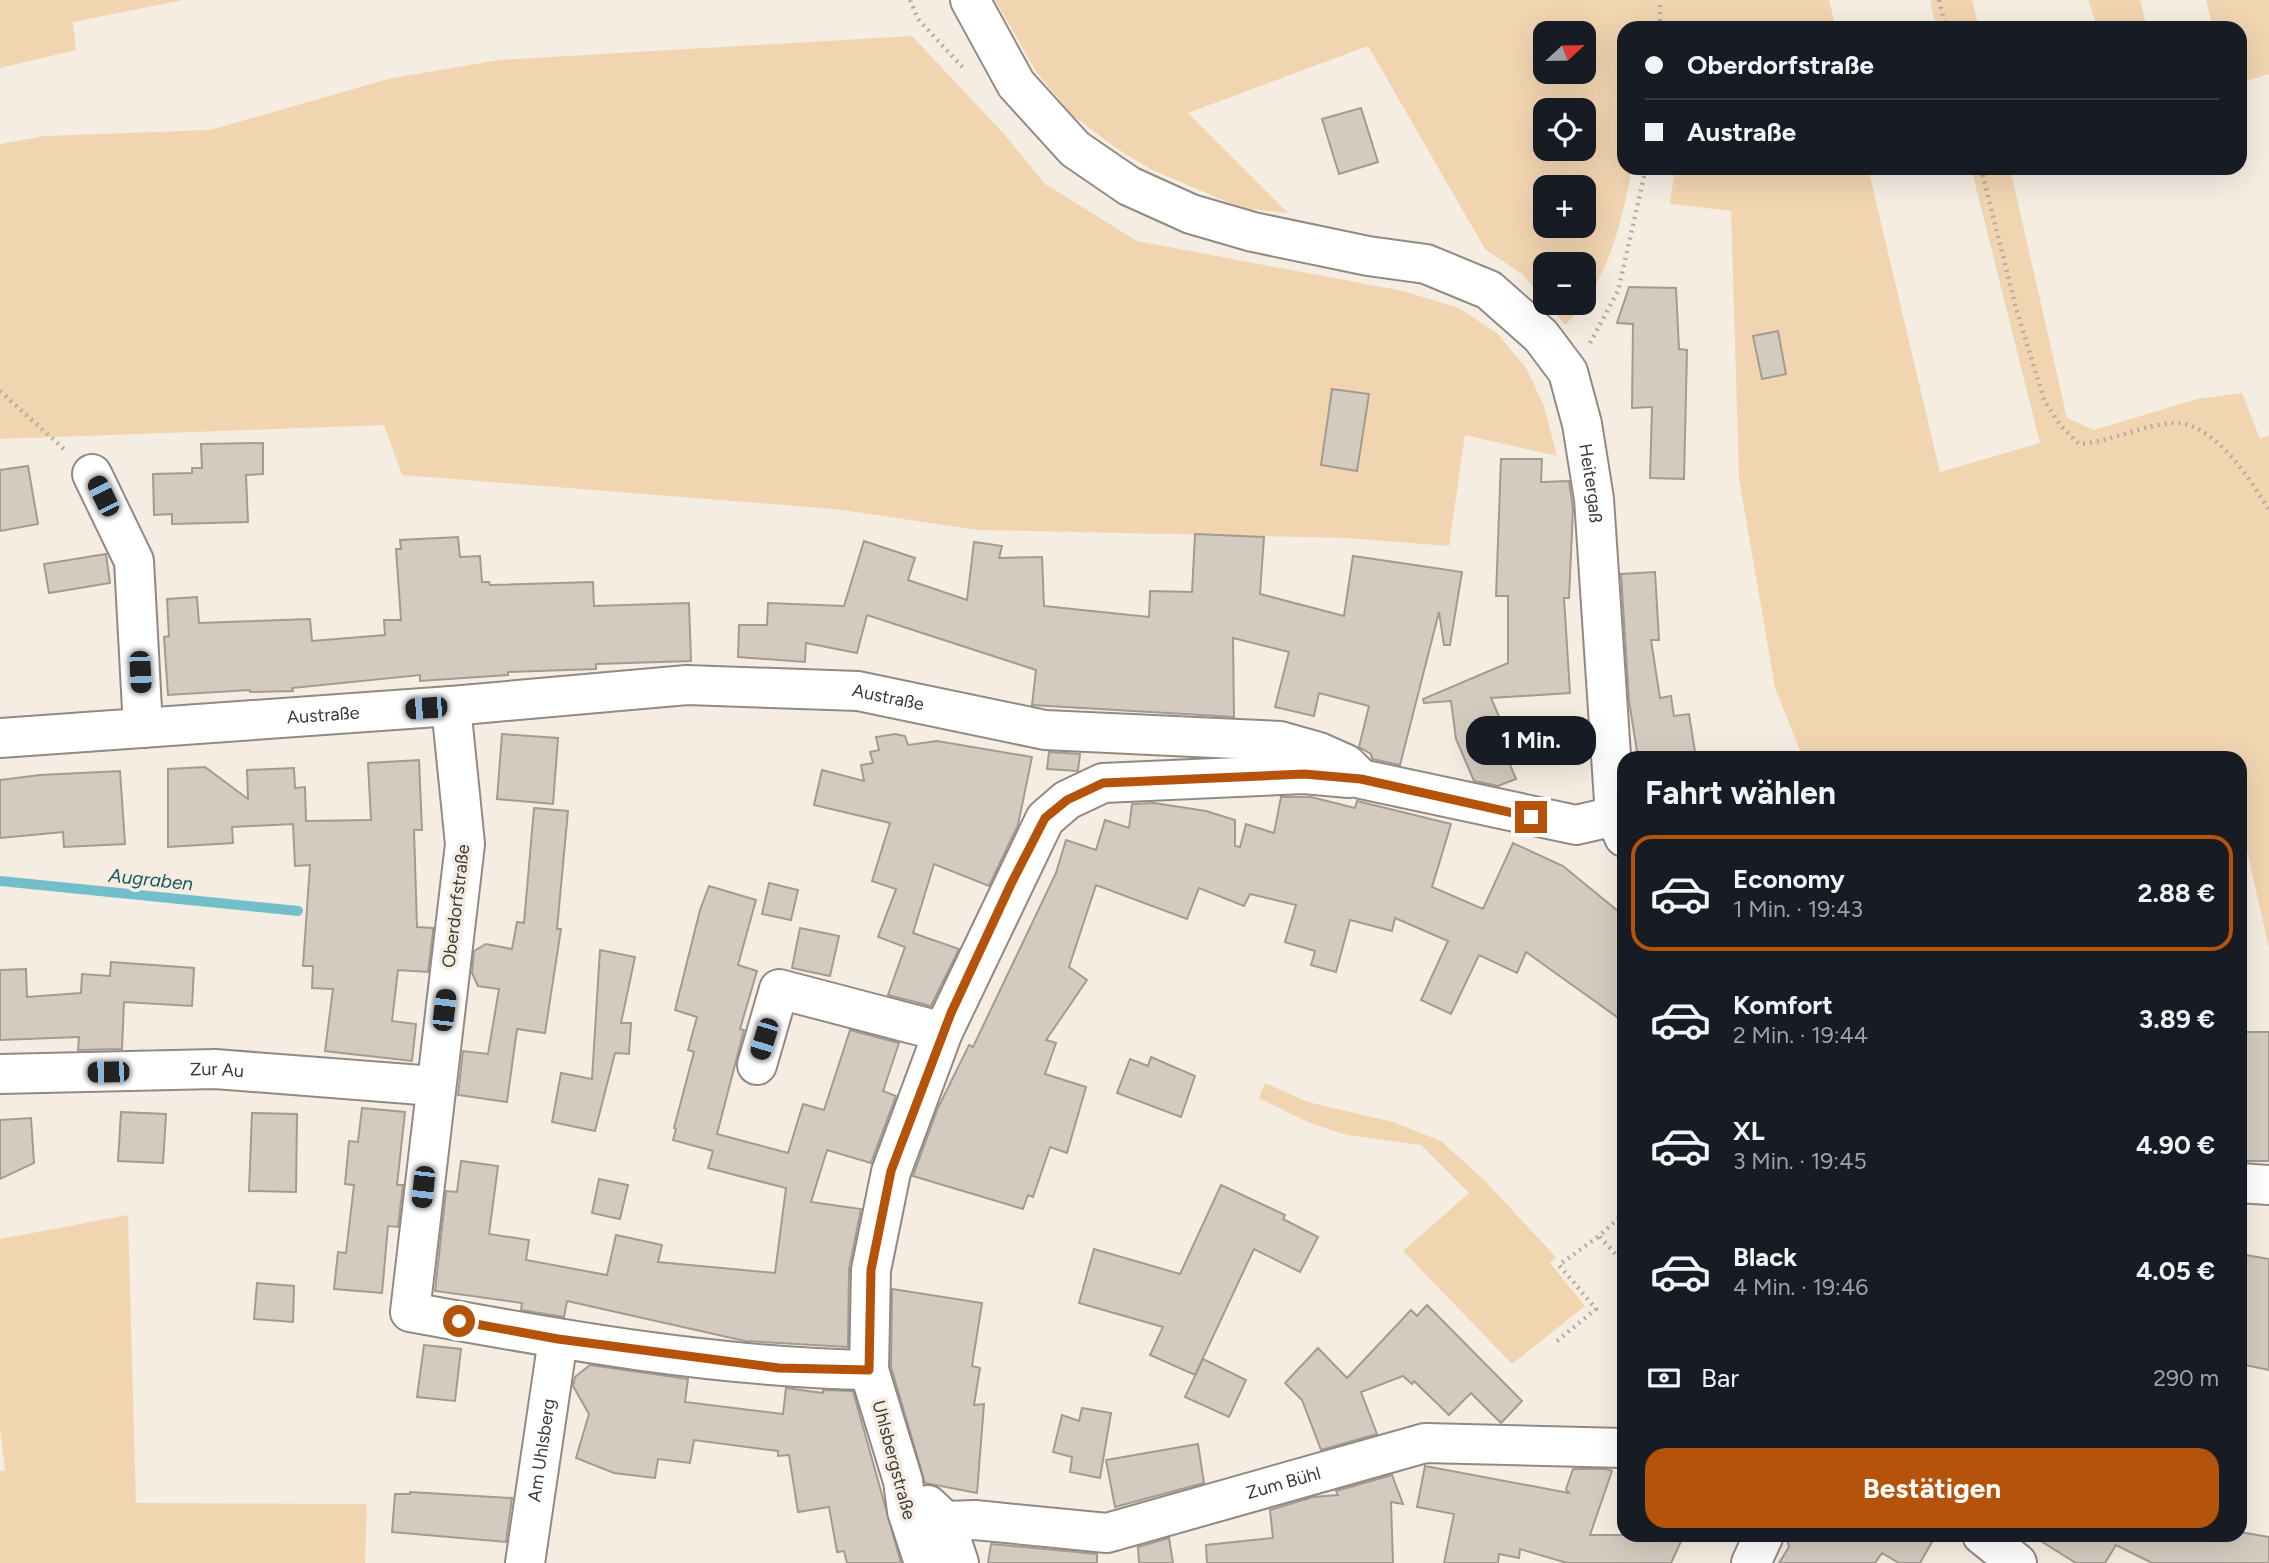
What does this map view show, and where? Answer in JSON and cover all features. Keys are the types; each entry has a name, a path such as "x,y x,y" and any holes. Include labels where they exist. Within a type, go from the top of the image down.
{"street":[{"name":"Heitergaß","path":"970,0 1016,84 1075,149 1129,186 1203,217 1253,232 1368,256 1426,264 1489,290 1541,336 1569,372 1582,424 1594,499 1617,801"},
{"path":"92,474 134,561 143,728"},
{"name":"Austraße","path":"0,738 451,706 688,685 858,691 1045,730 1280,741 1319,752 1346,764 1361,779 1576,825 1617,827"},
{"name":"Oberdorfstraße","path":"451,706 466,844 434,1086 410,1312 558,1339 779,1368 869,1370"},
{"name":"Uhlsbergstraße","path":"925,1563 907,1511 903,1481 869,1370 871,1270 891,1171 943,1032 1045,818 1067,800 1103,783 1150,778 1304,774 1361,779"},
{"path":"757,1065 779,989 943,1032"},
{"name":"Zur Au","path":"0,1074 215,1069 434,1086"},
{"path":"2247,1183 2269,1185"},
{"name":"Am Uhlsberg","path":"525,1563 558,1339"},
{"name":"Zum Bühl","path":"945,1521 975,1520 1107,1533 1425,1443 1617,1448"},
{"path":"903,1481 945,1521 960,1563"},
{"path":"1751,1563 1761,1542"},
{"path":"1991,1542 2017,1563"}],"path":[{"path":"1660,0 1660,21"},
{"path":"1939,0 1944,21"},
{"path":"1569,372 1590,344 1618,291 1644,175"},
{"path":"1983,175 2016,308 2044,400 2061,426 2079,444 2096,443 2174,423 2200,428 2246,473 2269,510"},
{"path":"0,391 92,474"},
{"path":"1557,1340 1596,1309 1559,1265 1617,1219"},
{"path":"1599,1236 1617,1255"}],"shaded area":[{"path":"0,0 183,0 73,22 76,50 0,68"},
{"path":"995,0 1829,0 1834,21 1617,21 1617,175 1630,175 1617,232 1596,284 1596,252 1533,252 1533,286 1522,274 1485,249 1368,46 1188,113 1288,213 1242,208 1152,170 1116,148 1072,115 1037,73"},
{"path":"1930,0 1972,0 1977,21 1934,21"},
{"path":"2088,0 2140,0 2145,21 2096,21"},
{"path":"2206,0 2269,0 2269,74 2247,81 2247,21 2211,21"},
{"path":"912,36 1005,135 1045,184 1137,241 1403,291 1459,308 1498,334 1526,368 1544,406 1557,456 1465,435 1449,546 1347,538 978,530 835,509 402,475 384,425 0,439 0,144 45,136 210,130 388,79 498,60"},
{"path":"1674,175 1870,175 1940,472 2040,443 1973,175 2012,175 2067,418 2094,430 2197,399 2242,393 2260,439 2269,435 2269,948 2247,851 2247,751 1800,751 1775,688 1739,478 1731,211 1670,204"},
{"path":"1557,315 1574,315 1565,325"},
{"path":"1265,1083 1308,1102 1393,1122 1441,1141 1484,1180 1556,1257 1550,1263 1585,1306 1512,1364 1403,1251 1469,1193 1421,1145 1347,1135 1310,1123 1259,1098"},
{"path":"128,1215 136,1503 367,1504 365,1563 0,1563 0,1471 5,1470 0,1428 0,1239"}],"building":[{"path":"1361,108 1378,162 1339,174 1322,119"},
{"path":"1629,287 1676,288 1679,349 1687,350 1684,479 1650,478 1652,407 1632,408 1633,324 1617,323"},
{"path":"1778,331 1786,374 1762,379 1753,336"},
{"path":"1332,389 1369,394 1357,471 1321,465"},
{"path":"263,443 263,474 246,475 248,522 172,524 172,514 154,515 153,474 192,473 192,468 202,468 201,444"},
{"path":"1501,459 1542,459 1541,482 1569,481 1573,509 1569,598 1564,598 1570,693 1491,698 1501,721 1493,724 1516,779 1498,786 1474,781 1456,739 1451,701 1424,703 1423,699 1508,663 1508,596 1496,596"},
{"path":"28,466 38,524 0,531 0,470"},
{"path":"1195,534 1264,537 1260,594 1344,616 1353,556 1462,572 1450,645 1444,645 1439,612 1400,765 1372,759 1371,754 1359,747 1369,706 1319,693 1314,716 1275,707 1289,652 1233,638 1234,717 1032,705 1036,670 867,615 857,653 806,643 805,662 738,657 739,625 767,625 768,603 844,606 864,541 915,558 908,580 967,600 974,542 1002,546 999,558 1042,557 1044,606 1149,617 1150,591 1192,592"},
{"path":"458,537 460,557 480,556 482,582 489,582 490,585 593,582 594,606 689,603 691,661 596,664 596,669 508,672 508,675 420,681 420,675 292,688 293,691 250,690 168,695 164,637 169,636 167,599 197,597 199,623 310,619 312,641 385,635 384,620 401,620 396,549 401,549 400,540"},
{"path":"106,554 110,583 49,593 44,564"},
{"path":"1655,572 1659,640 1651,640 1660,698 1671,696 1674,716 1689,714 1695,751 1637,751 1629,701 1621,574"},
{"path":"502,734 558,738 553,804 497,799"},
{"path":"895,734 905,736 908,745 937,741 1032,757 1018,825 989,886 934,864 913,933 959,949 931,1006 888,995 905,947 878,937 896,889 872,881 890,823 814,805 822,770 864,781 861,765 873,763 870,752 879,750 876,737"},
{"path":"1049,752 1080,754 1078,771 1047,769"},
{"path":"419,760 422,830 414,830 417,927 433,928 433,932 428,972 398,970 392,1021 416,1024 412,1061 325,1051 333,989 312,988 313,966 303,966 310,865 295,866 293,824 232,827 233,843 168,847 168,769 205,767 248,799 247,770 294,768 295,788 305,787 306,821 371,820 368,763"},
{"path":"120,771 125,844 64,847 63,832 0,838 0,780"},
{"path":"1281,797 1311,797 1355,808 1357,801 1451,824 1432,887 1483,909 1513,843 1563,866 1617,910 1617,1017 1526,952 1517,973 1479,955 1451,1014 1421,1000 1448,941 1395,918 1392,931 1350,920 1336,972 1311,965 1315,951 1285,942 1296,905 1250,894 1244,906 1199,888 1187,919 1096,885 1069,967 1087,980 1046,1040 1056,1043 1045,1074 1086,1087 1067,1153 1050,1147 1033,1197 1028,1195 1023,1209 913,1176 937,1110 969,1045 973,1047 1056,873 1066,840 1096,850 1105,820 1129,828 1132,804 1154,803 1206,811 1235,820 1235,846 1240,847 1246,824 1274,833"},
{"path":"534,808 568,811 557,929 561,929 545,1033 517,1029 507,1102 458,1095 463,1051 488,1054 499,989 478,986 472,973 474,951 486,944 512,949 517,922 524,923"},
{"path":"769,883 798,890 791,920 762,914"},
{"path":"709,886 756,900 738,965 757,971 740,1029 744,1030 717,1134 788,1153 803,1104 824,1110 850,1030 899,1043 883,1091 896,1096 871,1163 827,1150 811,1202 861,1209 849,1269 848,1347 745,1341 567,1301 564,1317 521,1310 522,1303 435,1291 446,1191 457,1192 461,1161 498,1166 489,1234 529,1240 526,1260 607,1275 616,1235 662,1245 658,1262 775,1273 786,1188 708,1168 713,1151 673,1140 694,1052 688,1050 697,1017 675,1010 700,910"},
{"path":"800,928 839,936 830,976 792,968"},
{"path":"600,950 635,957 621,1023 631,1023 629,1054 615,1053 595,1131 552,1122 561,1073 592,1079"},
{"path":"111,962 194,968 192,1006 124,1002 122,1049 78,1050 79,1037 0,1040 0,970 26,969 27,997 81,993 82,974 110,976"},
{"path":"2247,1032 2269,1032 2269,1161 2247,1161"},
{"path":"1151,1057 1195,1076 1181,1117 1117,1093 1130,1059 1148,1066"},
{"path":"362,1108 405,1112 397,1185 403,1185 398,1227 388,1226 382,1293 334,1289 338,1252 346,1253 354,1185 345,1184 349,1141 358,1142"},
{"path":"121,1112 166,1114 163,1163 118,1161"},
{"path":"252,1113 297,1114 296,1192 249,1191"},
{"path":"31,1118 34,1163 0,1179 0,1120"},
{"path":"599,1179 628,1185 620,1219 592,1213"},
{"path":"1221,1185 1285,1215 1283,1219 1318,1237 1300,1272 1254,1249 1195,1375 1150,1355 1163,1327 1079,1303 1094,1249 1180,1274"},
{"path":"2247,1255 2269,1259 2269,1370 2247,1365"},
{"path":"257,1283 294,1286 293,1322 254,1319"},
{"path":"892,1289 982,1303 972,1366 980,1368 974,1405 984,1404 977,1493 925,1483 891,1367"},
{"path":"1427,1305 1522,1401 1501,1423 1471,1393 1449,1415 1414,1381 1412,1384 1403,1376 1361,1392 1377,1434 1321,1450 1302,1400 1285,1383 1318,1348 1347,1378 1411,1310 1417,1316"},
{"path":"424,1345 461,1349 455,1401 417,1397"},
{"path":"1203,1359 1246,1380 1229,1417 1185,1397"},
{"path":"590,1365 688,1379 685,1402 783,1414 786,1388 823,1393 823,1390 853,1391 901,1563 847,1563 844,1551 837,1552 829,1507 798,1512 789,1455 778,1456 778,1451 694,1440 690,1463 658,1459 655,1478 614,1473 576,1458 589,1414 573,1386 575,1377"},
{"path":"1082,1408 1111,1413 1100,1478 1070,1472 1072,1457 1053,1452 1062,1415 1079,1421"},
{"path":"1198,1444 1204,1483 1115,1507 1106,1460"},
{"path":"1425,1466 1569,1493 1566,1489 1573,1469 1606,1469 1612,1471 1590,1535 1617,1535 1617,1542 1681,1542 1671,1563 1567,1563 1520,1549 1519,1558 1499,1554 1498,1563 1444,1563 1454,1514 1417,1507"},
{"path":"1392,1475 1403,1504 1391,1502 1393,1563 1207,1563 1206,1545 1273,1538 1270,1510 1313,1497 1338,1495 1336,1491"},
{"path":"410,1492 512,1498 506,1542 392,1532 395,1494"},
{"path":"2247,1533 2269,1537 2269,1563 2152,1563 2116,1545 2105,1563 2076,1563 2042,1542 2247,1542"},
{"path":"1169,1538 1173,1563 1139,1563 1138,1547"},
{"path":"1788,1542 1932,1542 1920,1563 1899,1563 1882,1553 1875,1563 1779,1563 1789,1547"},
{"path":"991,1544 1097,1554 1097,1563 988,1563"}],"waterway":[{"name":"Augraben","path":"0,881 298,911"}],"route":[{"path":"459,1321 558,1339 779,1368 869,1370 871,1270 891,1171 951,1013 1045,818 1067,800 1103,783 1150,778 1304,774 1361,779 1531,817"}]}
